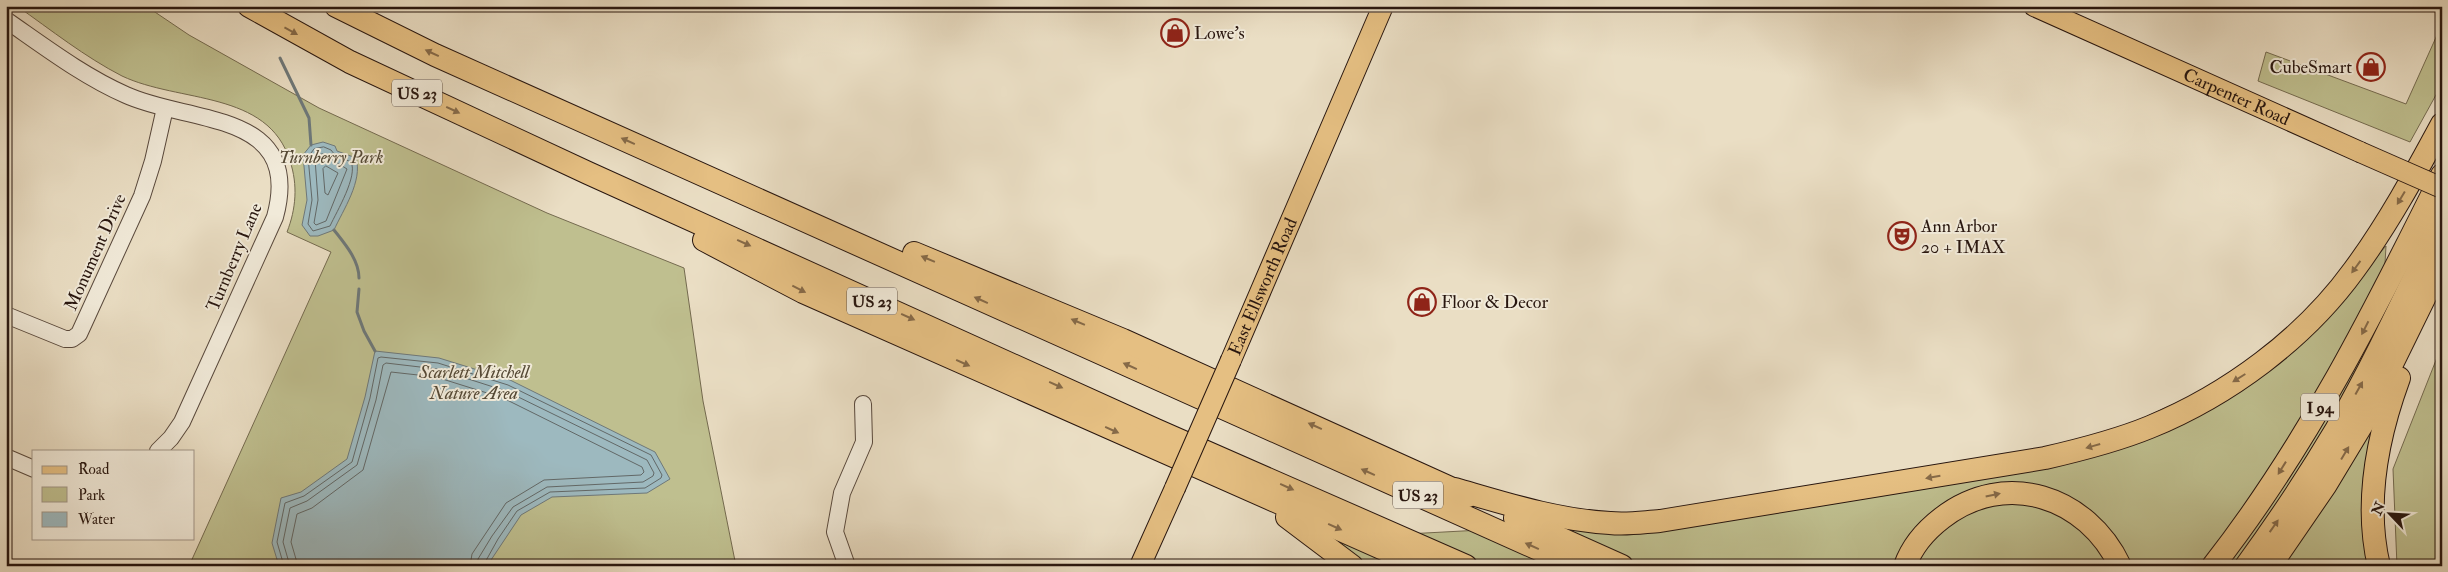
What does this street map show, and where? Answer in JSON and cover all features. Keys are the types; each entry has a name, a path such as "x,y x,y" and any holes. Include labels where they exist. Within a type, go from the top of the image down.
{"highway":[{"name":"US 23","path":"249,6 350,62 588,173 1156,430 1466,566"},
{"name":"US 23","path":"336,6 435,55 1576,566"},
{"path":"1455,489 1528,512 1570,519 1612,524 1660,521 2045,458 2092,447 2150,427 2204,401 2247,373 2295,334 2324,306 2353,271 2384,226 2442,124"},
{"path":"672,161 753,185 1123,340 1622,566"},
{"path":"588,173 644,209 803,292 1422,566"},
{"name":"I 94","path":"2213,566 2276,479 2313,420 2360,336 2442,175"},
{"name":"I 94","path":"2246,566 2302,486 2337,428 2368,372 2442,220"},
{"path":"2270,566 2325,486 2363,423 2442,263"},
{"path":"2379,566 2373,508 2375,463 2386,415 2429,307 2442,263"},
{"path":"1226,480 1296,522 1352,566"},
{"path":"1904,566 1913,549 1928,529 1952,510 1978,498 2003,493 2028,494 2053,500 2075,512 2093,526 2111,547 2120,566"}],"main road":[{"name":"East Ellsworth Road","path":"1140,566 1383,6"},
{"name":"Carpenter Road","path":"2034,6 2442,188"}],"street":[{"name":"Turnberry Lane","path":"8,26 109,88 128,97 239,126 256,137 271,154 279,174 280,198 274,217 191,404 171,438 159,450"},
{"name":"Monument Drive","path":"6,315 64,340 72,339 79,334 142,196 153,161 165,108"},
{"path":"847,566 835,532 842,493 864,442 863,404"},
{"path":"6,457 32,468"}],"green space":[{"name":"Scarlett Mitchell Nature Area","path":"17,6 146,6 189,35 319,108 547,213 684,268 703,401 736,566 189,566 331,252 287,232 295,197 293,170 279,138 262,122 242,110 219,102 169,91 122,76 81,52"},
{"path":"2442,24 2442,84 2410,142 2258,81 2266,52 2406,104"},
{"path":"2386,246 2376,419 2371,566 1361,566 1332,538 1556,526 2032,469 2296,348"},
{"path":"2442,345 2442,566 2397,566 2393,469"}],"water":[{"path":"323,142 335,146 337,151 356,158 357,176 351,195 334,230 318,236 310,236 302,225 307,200 303,155 311,145"},
{"path":"375,351 439,358 510,380 655,452 670,479 647,493 552,497 521,515 487,566 279,566 272,543 281,498 301,492 347,459 365,397"}],"waterway":[{"path":"280,58 309,118 311,145"},
{"path":"334,230 354,259 359,278"},
{"path":"359,289 357,312 364,331 375,351"}],"place":[{"name":"Lowe's","path":"1175,33"},
{"name":"CubeSmart","path":"2371,67"},
{"name":"Ann Arbor 20 + IMAX","path":"1902,236"},
{"name":"Floor & Decor","path":"1422,302"}],"park label":[{"name":"Turnberry Park","path":"331,157"}]}
